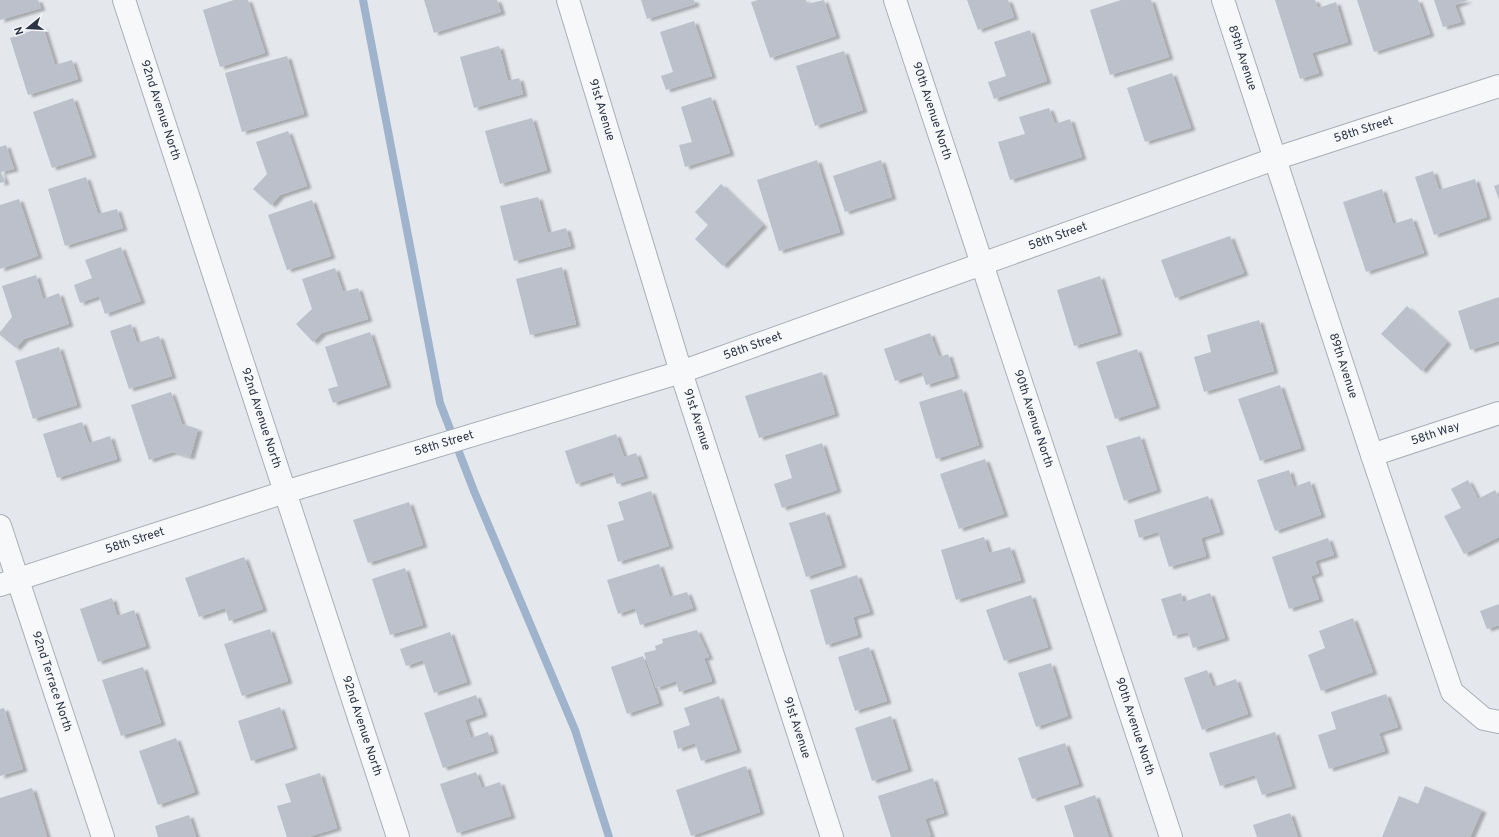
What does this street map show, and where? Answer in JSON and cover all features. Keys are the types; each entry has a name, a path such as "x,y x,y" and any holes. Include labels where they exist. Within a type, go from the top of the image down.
{"street":[{"name":"92nd Avenue North","path":"124,0 398,837"},
{"name":"91st Avenue","path":"568,0 681,372 832,837"},
{"name":"90th Avenue North","path":"895,0 1171,837"},
{"name":"89th Avenue","path":"1223,0 1274,159 1452,692 1491,720"},
{"name":"58th Street","path":"9,582 285,492 419,452 492,428 681,372 1274,159 1499,86"},
{"name":"58th Way","path":"1372,455 1499,413"},
{"name":"92nd Terrace North","path":"0,526 9,582 103,837"}],"building":[{"path":"0,0 38,0 41,8 0,20"},
{"path":"234,0 248,0 265,53 220,67 203,10"},
{"path":"424,0 497,0 501,12 434,33"},
{"path":"641,0 694,0 695,4 647,19"},
{"path":"758,0 806,0 807,4 824,0 836,36 770,58 751,2"},
{"path":"967,0 1008,0 1014,17 978,30"},
{"path":"1121,0 1151,0 1169,57 1110,75 1090,10"},
{"path":"1275,0 1315,0 1318,8 1336,2 1348,42 1312,53 1319,73 1300,79"},
{"path":"1357,0 1418,0 1430,34 1374,52"},
{"path":"1434,0 1468,0 1455,5 1461,22 1443,27"},
{"path":"694,21 712,76 666,90 661,76 673,72 660,32"},
{"path":"43,27 55,65 72,60 78,79 28,95 10,38"},
{"path":"1030,30 1047,81 994,99 988,82 1006,76 994,42"},
{"path":"499,46 508,81 519,78 523,94 474,108 460,57"},
{"path":"844,51 863,110 815,126 796,66"},
{"path":"287,56 304,114 242,132 225,73"},
{"path":"1172,73 1191,128 1145,142 1127,88"},
{"path":"711,97 730,153 685,167 679,145 692,142 681,107"},
{"path":"73,98 92,155 52,168 33,112"},
{"path":"1049,108 1055,124 1070,119 1082,157 1010,180 998,142 1025,134 1019,117"},
{"path":"532,118 547,170 500,184 485,131"},
{"path":"288,131 307,186 280,195 271,205 253,189 267,174 256,142"},
{"path":"6,145 14,169 1,172 5,182 0,183 0,147"},
{"path":"817,160 840,232 779,251 757,180"},
{"path":"881,160 892,197 845,212 833,176"},
{"path":"1433,171 1439,190 1475,179 1487,217 1434,235 1415,177"},
{"path":"86,177 98,214 117,209 123,228 65,246 48,189"},
{"path":"721,184 763,225 723,266 695,239 708,225 695,212"},
{"path":"1499,184 1499,200 1494,186"},
{"path":"1382,189 1393,224 1412,218 1424,253 1366,272 1343,202"},
{"path":"538,197 548,233 566,228 571,246 514,261 500,206"},
{"path":"19,199 38,256 0,269 0,205"},
{"path":"312,200 331,256 287,270 268,215"},
{"path":"1230,236 1244,273 1175,298 1161,260"},
{"path":"121,247 141,301 105,314 99,296 80,303 74,285 92,278 85,260"},
{"path":"562,267 576,324 530,335 516,279"},
{"path":"335,268 343,292 358,288 368,319 322,333 313,342 296,324 312,309 302,279"},
{"path":"36,275 43,299 59,293 69,324 24,339 16,348 0,335 0,332 12,317 2,286"},
{"path":"1100,276 1118,333 1074,346 1057,290"},
{"path":"1499,297 1499,341 1470,350 1458,311"},
{"path":"1407,306 1447,342 1422,371 1381,334"},
{"path":"1259,320 1274,371 1204,392 1194,357 1211,352 1207,335"},
{"path":"131,324 137,343 159,336 172,376 129,389 110,331"},
{"path":"370,332 387,385 333,403 328,389 338,386 325,347"},
{"path":"930,333 939,357 948,354 955,376 926,385 922,372 895,381 884,349"},
{"path":"59,347 77,405 33,419 15,361"},
{"path":"1137,349 1156,406 1115,419 1096,362"},
{"path":"822,372 835,414 759,438 745,396"},
{"path":"1280,385 1301,448 1260,461 1238,399"},
{"path":"962,389 979,445 936,459 919,402"},
{"path":"171,392 182,424 198,429 190,457 173,452 149,460 131,405"},
{"path":"82,422 89,443 110,436 117,459 57,478 43,434"},
{"path":"616,434 624,457 636,453 644,476 617,484 613,472 576,484 565,451"},
{"path":"1140,436 1157,490 1124,501 1106,446"},
{"path":"822,443 837,490 782,508 774,484 792,478 785,455"},
{"path":"985,459 1004,514 959,529 940,474"},
{"path":"1289,470 1294,487 1310,481 1321,515 1275,531 1257,480"},
{"path":"1468,480 1478,499 1495,490 1499,498 1499,537 1464,554 1444,516 1461,508 1451,489"},
{"path":"651,491 669,546 618,562 607,525 624,520 618,502"},
{"path":"1208,496 1220,532 1201,538 1206,556 1169,567 1158,532 1139,538 1134,520"},
{"path":"409,502 423,545 368,563 353,520"},
{"path":"825,512 842,565 806,577 789,523"},
{"path":"984,537 989,553 1010,547 1021,580 956,600 941,550"},
{"path":"1328,538 1334,555 1315,561 1319,573 1311,576 1319,599 1289,609 1272,557"},
{"path":"244,557 263,609 229,621 225,608 199,617 185,578"},
{"path":"659,564 670,597 687,592 693,608 640,625 635,608 618,614 607,580"},
{"path":"405,568 423,625 390,635 372,579"},
{"path":"857,575 870,612 853,617 858,635 826,645 810,590"},
{"path":"1181,593 1183,602 1210,593 1225,638 1193,648 1188,632 1173,636 1161,599"},
{"path":"1031,595 1048,647 1004,661 986,610"},
{"path":"112,598 117,616 134,610 146,646 98,662 80,609"},
{"path":"1499,604 1499,625 1487,629 1480,611"},
{"path":"1353,618 1373,672 1321,691 1308,655 1325,648 1319,631"},
{"path":"270,629 288,681 242,696 224,644"},
{"path":"697,630 709,657 704,658 712,681 679,692 676,681 656,688 644,653 656,650 655,646 663,643 662,639"},
{"path":"450,632 467,682 434,693 423,660 406,666 400,649"},
{"path":"869,647 887,701 855,711 838,657"},
{"path":"643,656 659,703 627,714 611,667"},
{"path":"1051,663 1068,716 1036,727 1018,673"},
{"path":"143,667 161,723 121,736 102,680"},
{"path":"1207,670 1213,687 1236,679 1248,714 1202,730 1184,678"},
{"path":"1386,694 1398,727 1379,733 1385,751 1329,769 1318,735 1336,729 1331,712"},
{"path":"476,695 483,714 465,720 471,738 488,732 494,751 443,768 424,713"},
{"path":"719,696 737,750 701,761 695,743 678,749 673,731 690,725 684,708"},
{"path":"280,707 293,747 251,761 238,721"},
{"path":"4,708 23,769 0,776 0,709"},
{"path":"891,716 908,769 872,781 855,728"},
{"path":"1275,732 1292,786 1262,795 1255,775 1220,786 1209,753"},
{"path":"176,738 195,792 158,805 139,751"},
{"path":"1065,743 1079,784 1032,799 1018,758"},
{"path":"746,766 760,812 691,836 676,790"},
{"path":"476,772 482,788 500,782 511,816 457,833 440,784"},
{"path":"320,773 337,828 308,837 287,837 277,806 291,802 285,784"},
{"path":"933,778 944,813 925,819 931,836 891,837 878,796"},
{"path":"1425,786 1482,810 1470,837 1382,837 1399,796 1418,804"},
{"path":"32,788 47,837 0,837 0,798"},
{"path":"1095,795 1109,837 1074,837 1064,806"},
{"path":"1290,813 1298,837 1257,837 1253,825"},
{"path":"189,815 196,837 158,837 155,826"}],"waterway":[{"path":"363,0 440,403 474,491 575,730 609,837"}]}
